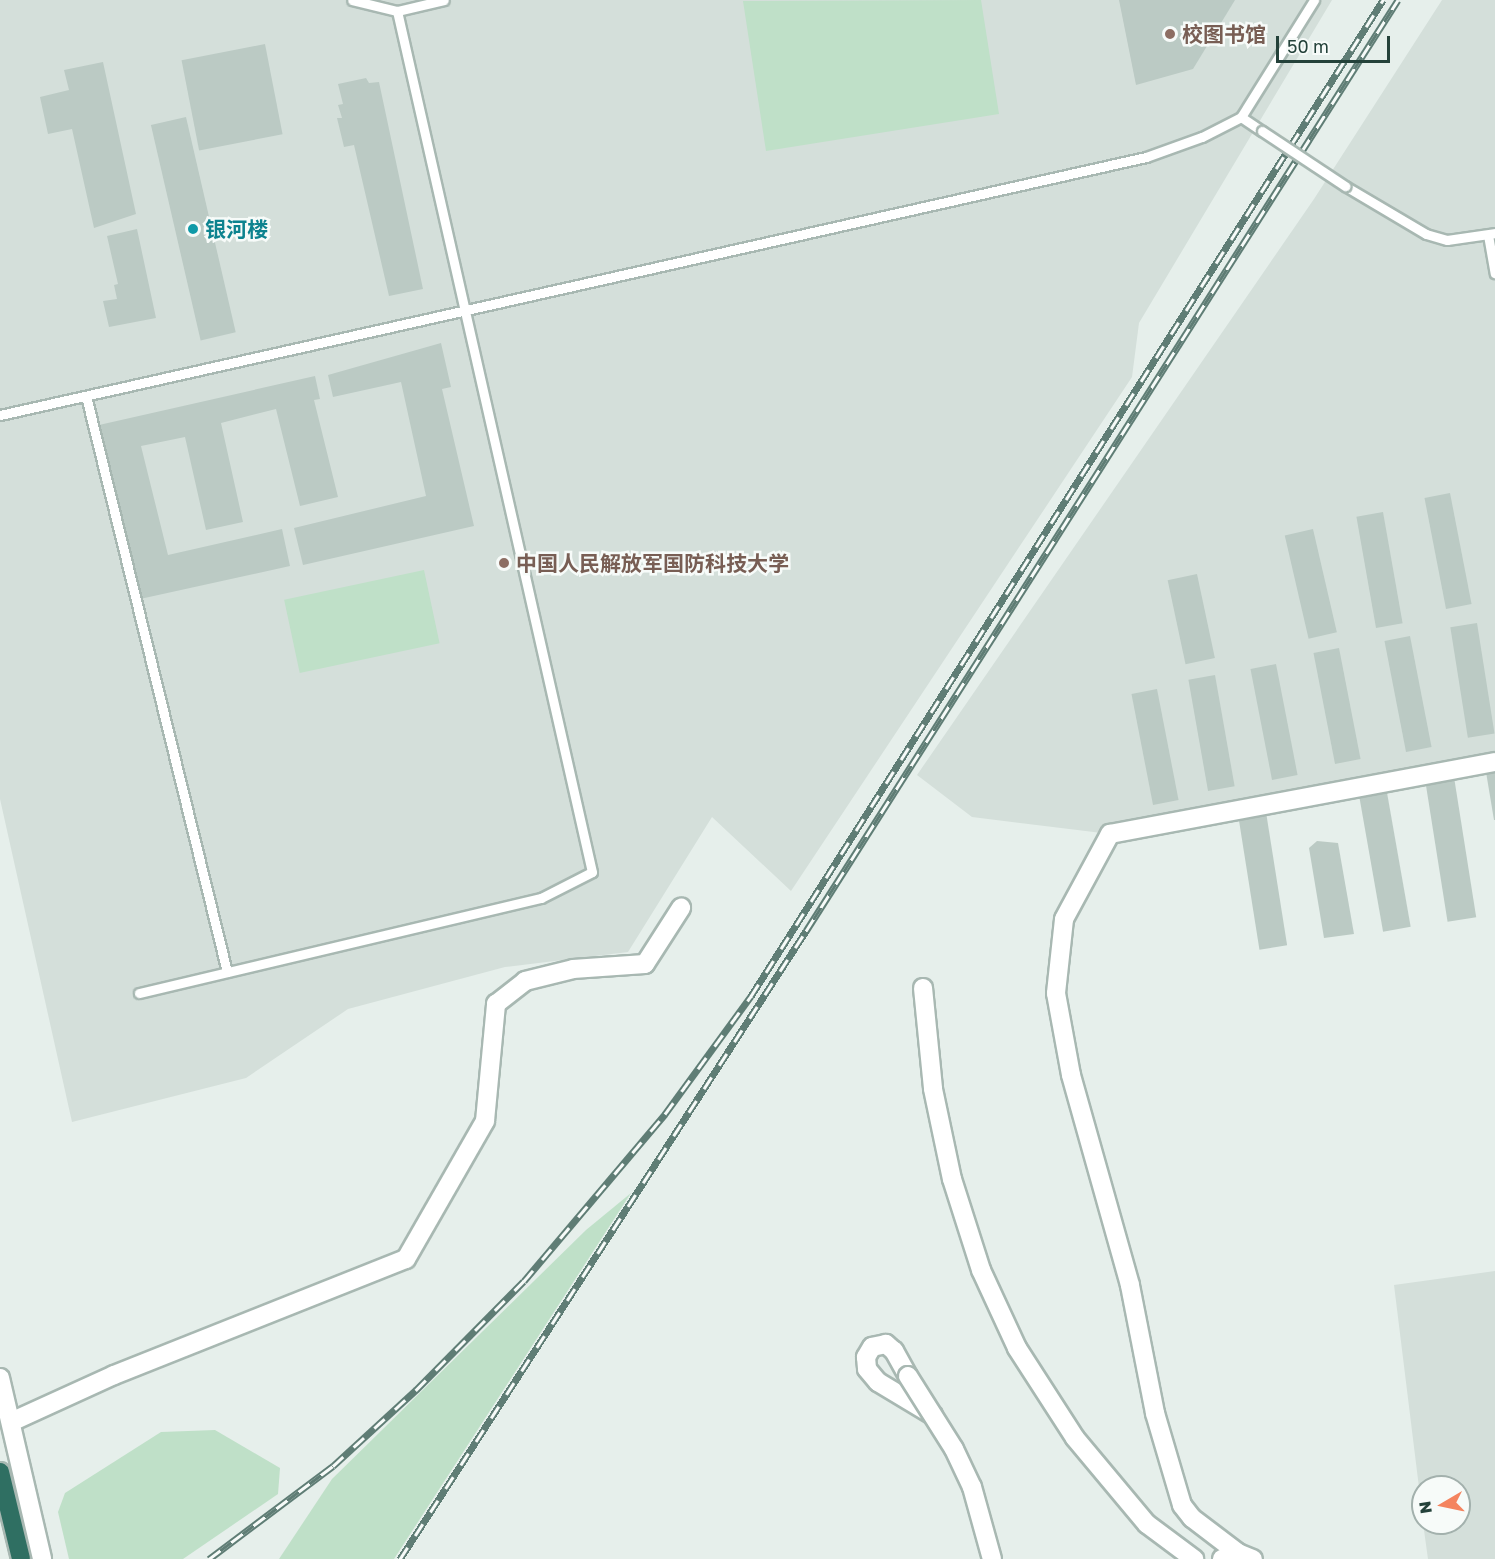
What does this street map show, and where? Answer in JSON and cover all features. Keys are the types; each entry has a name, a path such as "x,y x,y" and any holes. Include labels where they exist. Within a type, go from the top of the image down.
{"highway":[{"path":"0,1472 21,1559"}],"street":[{"path":"1238,1557 1192,1518 1182,1505 1164,1445 1130,1285 1071,1075 1056,993 1065,919 1110,834 1495,762"},
{"path":"11,1422 125,1371 406,1259 485,1121 496,1004 525,981 573,969 645,964 681,908"},
{"path":"923,988 933,1089 952,1179 981,1270 1017,1348 1075,1438 1147,1524 1194,1559"},
{"path":"984,1559 957,1456 908,1376 894,1350 886,1344 872,1347 866,1357 867,1369 878,1382 921,1405 940,1421 957,1456 972,1487 992,1559"},
{"path":"0,1378 42,1559"}],"lane":[{"path":"352,0 397,11 444,0"},
{"path":"0,415 465,308 1146,157 1202,137 1241,117 1314,0"},
{"path":"140,993 541,898 592,872 397,11"},
{"path":"1241,117 1345,186 1426,234 1447,240 1491,234 1495,273"},
{"path":"86,396 226,972"}],"shaded area":[{"name":"中国人民解放军国防科技大学","path":"0,0 1332,0 1139,323 1132,377 791,891 712,817 628,952 505,967 348,1009 246,1078 72,1122 0,799"},
{"path":"1442,0 1495,0 1495,762 1110,834 972,817 917,775 1314,199"},
{"path":"1495,1271 1495,1559 1428,1559 1425,1535 1471,1535 1471,1475 1417,1475 1394,1285"}],"green space":[{"path":"981,0 999,114 766,151 743,1"},
{"path":"424,570 440,643 300,673 284,600"},
{"path":"631,1193 394,1559 279,1559 332,1479 586,1230"},
{"path":"215,1430 280,1468 278,1494 183,1559 69,1559 58,1512 65,1493 161,1432"}],"building":[{"name":"校图书馆","path":"1119,0 1235,0 1193,69 1136,85"},
{"path":"265,44 283,134 199,151 182,60"},
{"path":"103,62 136,214 94,228 72,129 48,134 40,97 69,90 64,70"},
{"path":"366,78 369,83 379,82 423,289 389,296 354,145 344,147 337,118 342,118 338,105 343,104 338,84"},
{"name":"银河楼","path":"186,117 236,332 201,340 151,125"},
{"path":"137,229 156,318 109,327 103,301 117,299 114,285 118,284 107,236"},
{"path":"441,343 451,387 442,389 474,526 303,565 294,528 426,496 401,382 333,397 328,375"},
{"path":"315,376 320,399 314,400 338,497 300,506 276,409 221,423 243,522 206,530 185,437 141,446 168,555 282,529 290,566 140,599 99,425"},
{"path":"1450,493 1472,604 1446,609 1424,498"},
{"path":"1383,512 1403,623 1376,628 1356,517"},
{"path":"1313,529 1337,632 1309,639 1285,536"},
{"path":"1197,574 1215,658 1186,664 1168,580"},
{"path":"1477,623 1495,734 1468,738 1450,627"},
{"path":"1410,636 1432,747 1406,752 1384,641"},
{"path":"1339,648 1361,759 1335,764 1313,653"},
{"path":"1276,664 1298,775 1272,780 1250,669"},
{"path":"1215,675 1235,786 1208,791 1188,680"},
{"path":"1157,689 1179,800 1153,805 1131,694"},
{"path":"1495,765 1495,820 1494,820 1485,766"},
{"path":"1454,777 1476,917 1448,922 1425,782"},
{"path":"1386,787 1411,927 1383,932 1358,792"},
{"path":"1266,812 1287,945 1259,950 1238,816"},
{"path":"1317,841 1338,843 1354,934 1324,938 1309,848"}],"railway":[{"path":"209,1559 333,1466 416,1390 524,1281 665,1114 751,996 1383,0"},
{"path":"400,1559 806,931 1398,0"}],"place":[{"name":"校图书馆","path":"1170,34"},
{"name":"银河楼","path":"193,229"},
{"name":"中国人民解放军国防科技大学","path":"504,563"}]}
